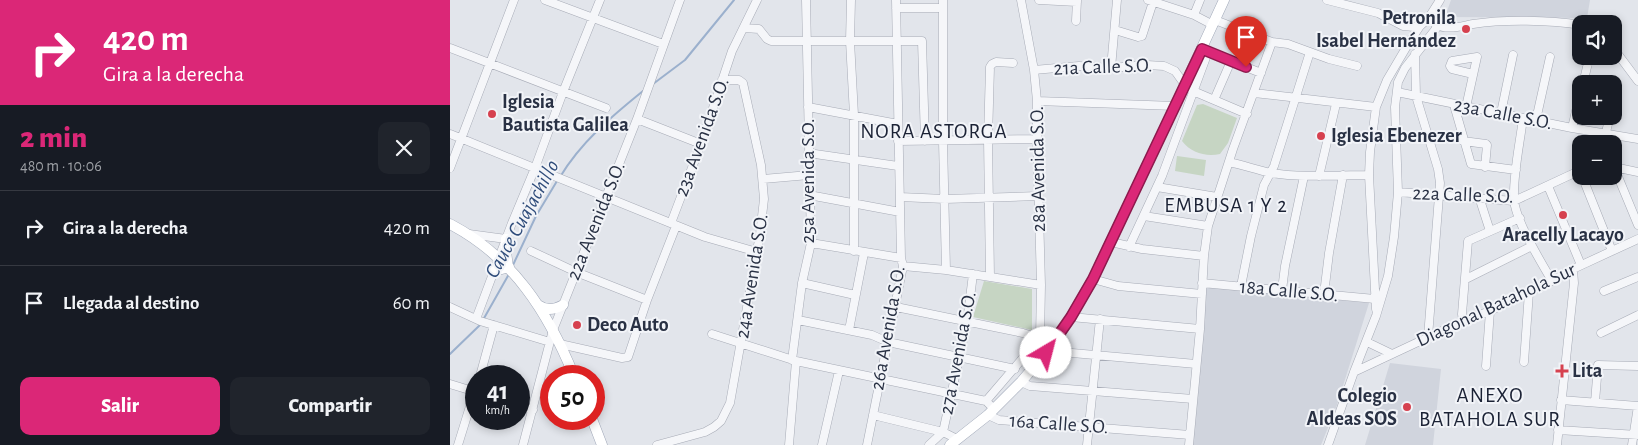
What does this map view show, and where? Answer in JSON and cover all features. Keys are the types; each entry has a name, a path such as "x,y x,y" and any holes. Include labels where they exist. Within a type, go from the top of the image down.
{"main road":[{"path":"953,442 991,412 1021,382 1050,348 1071,317 1093,279 1176,106 1189,88 1224,0"},
{"path":"450,224 469,234 510,269 538,305 553,330 555,343 569,365"},
{"path":"506,239 506,252 510,269"},
{"path":"494,270 510,269"},
{"path":"538,305 550,310 563,305"},
{"path":"596,430 602,445"}],"street":[{"path":"450,168 514,0"},
{"path":"545,0 663,44"},
{"path":"481,365 484,322 494,270 600,0"},
{"name":"22a Avenida S.O.","path":"553,330 637,119 680,0"},
{"name":"23a Avenida S.O.","path":"580,348 622,358 628,356 631,351 732,51 757,0"},
{"name":"25a Avenida S.O.","path":"789,445 794,361 802,283 811,243 808,195 806,0"},
{"path":"850,0 854,115 854,251"},
{"name":"28a Avenida S.O.","path":"1021,0 1034,70 1037,101 1036,139 1041,285 1040,338"},
{"path":"1039,0 1077,1 1076,21"},
{"path":"1111,68 1117,0"},
{"path":"1194,15 1200,0"},
{"path":"1327,0 1378,13 1403,26 1420,26"},
{"path":"1376,316 1369,175 1376,107 1387,80 1410,41 1420,26 1428,19 1440,0"},
{"path":"1115,30 1138,37 1142,36 1151,1 1272,42 1288,44 1357,66"},
{"path":"896,4 943,4 943,141 946,270"},
{"name":"26a Avenida S.O.","path":"867,445 896,307 902,262 898,166 896,4"},
{"path":"1428,19 1438,26 1452,27 1504,22 1572,25"},
{"path":"1403,26 1410,41"},
{"path":"1328,445 1354,372 1367,342 1388,276 1398,192 1395,107 1398,82 1415,54 1438,26"},
{"path":"744,28 759,28 766,40 771,41 922,41 925,141"},
{"path":"1189,445 1208,226 1272,42"},
{"path":"450,48 606,108"},
{"path":"1205,50 1262,73"},
{"path":"1241,286 1264,185 1274,166 1310,52"},
{"path":"1415,54 1416,96 1438,169 1440,183 1428,337"},
{"path":"1501,113 1513,55"},
{"path":"1536,120 1550,57"},
{"path":"1622,60 1638,81"},
{"path":"1214,100 1231,61"},
{"name":"27a Avenida S.O.","path":"990,277 988,139 990,67 996,62 1013,63"},
{"name":"21a Calle S.O.","path":"1034,70 1079,66 1111,68 1147,65 1164,66 1175,71 1189,88 1247,114"},
{"path":"1585,75 1587,67"},
{"path":"1466,107 1474,74"},
{"name":"24a Avenida S.O.","path":"657,445 705,432 721,421 730,403 742,344 764,199 763,179 743,83 739,80 722,80"},
{"path":"1129,247 1157,187 1189,88"},
{"name":"23a Calle S.O.","path":"1397,92 1454,105 1638,139"},
{"path":"1254,93 1336,104 1376,107"},
{"path":"1037,101 1176,106"},
{"path":"1319,176 1336,104"},
{"path":"1454,105 1471,164 1516,170"},
{"path":"808,107 898,124"},
{"path":"1523,118 1514,201 1532,246 1552,281"},
{"path":"637,119 701,144"},
{"path":"1605,134 1608,125"},
{"path":"450,134 674,225 714,240 757,252"},
{"path":"898,141 1036,139"},
{"path":"1463,141 1487,145 1486,167"},
{"path":"808,153 898,166"},
{"path":"1229,162 1270,172 1304,176 1369,175"},
{"path":"1638,172 1614,167 1634,206 1638,225"},
{"path":"763,179 808,175"},
{"path":"1324,294 1329,253 1343,175"},
{"path":"1282,290 1285,266 1304,176"},
{"name":"22a Calle S.O.","path":"1398,192 1480,200 1514,201 1572,177"},
{"path":"1586,185 1612,251"},
{"path":"1548,186 1581,265"},
{"path":"1157,187 1217,197"},
{"path":"808,195 900,212"},
{"path":"900,198 945,199 1038,196"},
{"path":"1480,200 1490,231"},
{"path":"1144,216 1208,226"},
{"path":"1462,321 1468,241 1520,218"},
{"path":"469,234 506,239"},
{"name":"Diagonal Batahola Sur","path":"1354,372 1462,321 1490,311 1581,265 1638,239"},
{"path":"1111,242 1129,247 1204,256"},
{"path":"811,243 902,262 1041,285"},
{"path":"1466,279 1532,246"},
{"path":"531,251 576,272 647,300"},
{"path":"849,330 864,253"},
{"path":"1557,445 1574,283 1573,269"},
{"name":"27a Avenida S.O.","path":"944,432 967,322 973,274"},
{"path":"1604,291 1638,277"},
{"path":"1093,279 1118,286 1202,294"},
{"path":"802,283 855,295"},
{"name":"18a Calle S.O.","path":"1202,283 1375,300"},
{"path":"1524,362 1529,292"},
{"path":"450,307 484,322 555,343 580,348"},
{"path":"896,307 1023,333 1040,338 1050,348 1061,352 1196,364"},
{"path":"1486,366 1490,311"},
{"path":"1600,332 1638,315"},
{"path":"1071,317 1200,329"},
{"path":"1087,445 1100,319"},
{"path":"798,320 872,335 888,342 1015,369"},
{"path":"712,334 794,361 986,401"},
{"path":"986,401 1040,338"},
{"path":"1367,342 1392,354"},
{"path":"523,445 555,343"},
{"path":"566,358 580,348"},
{"path":"1595,402 1598,366 1638,366"},
{"path":"822,445 839,371"},
{"path":"1021,382 1030,386 1193,399"},
{"path":"450,384 465,387"},
{"path":"1561,400 1638,406 1636,435 1632,445"},
{"path":"986,401 991,412"},
{"name":"16a Calle S.O.","path":"991,412 999,420 1190,435"},
{"path":"872,415 944,432 953,442"},
{"path":"458,445 465,424"},
{"path":"1558,430 1636,435"},
{"path":"929,445 944,432"}],"shaded area":[{"path":"1451,0 1590,0 1588,15 1572,15 1572,18 1445,17"},
{"path":"1204,287 1369,303 1337,405 1321,445 1192,445"},
{"name":"Colegio Aldeas SOS","path":"1390,363 1441,369 1433,445 1365,445"}],"green space":[{"path":"1203,104 1237,118 1228,143 1220,154 1209,155 1199,153 1190,149 1182,141 1197,105"},
{"path":"1177,156 1206,160 1204,176 1175,171"},
{"path":"984,281 1032,289 1032,330 973,317"}],"waterway":[{"name":"Cauce Cuajachillo","path":"653,84 685,60 734,0"},
{"name":"Cauce Cuajachillo","path":"560,177 587,141 643,91"},
{"name":"Cauce Cuajachillo","path":"513,265 536,216 557,181"},
{"name":"Cauce Cuajachillo","path":"483,320 509,274"},
{"name":"Cauce Cuajachillo","path":"450,354 481,324"}],"place":[{"name":"Petronila Isabel Hernández","path":"1466,29"},
{"name":"Iglesia Bautista Galilea","path":"492,114"},
{"name":"Iglesia Ebenezer","path":"1321,136"},
{"name":"Aracelly Lacayo","path":"1563,215"},
{"name":"Deco Auto","path":"577,325"},
{"name":"Lita","path":"1562,371"},
{"name":"Colegio Aldeas SOS","path":"1407,407"}],"district":[{"name":"NORA ASTORGA","path":"934,131"},
{"name":"EMBUSA 1 Y 2","path":"1226,205"},
{"name":"ANEXO BATAHOLA SUR","path":"1490,407"}],"route":[{"path":"1046,353 1071,317 1093,279 1202,49 1246,67"}]}
